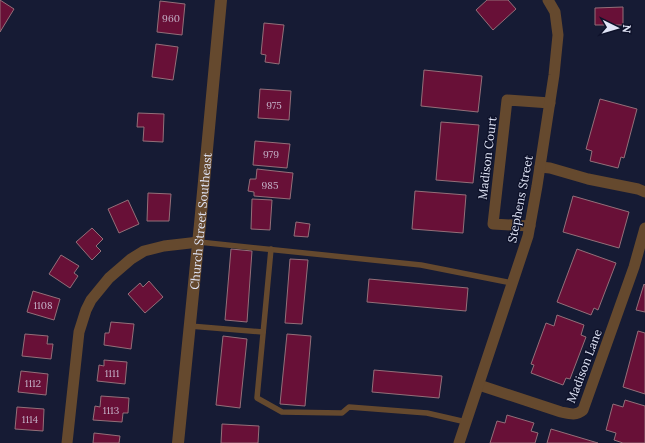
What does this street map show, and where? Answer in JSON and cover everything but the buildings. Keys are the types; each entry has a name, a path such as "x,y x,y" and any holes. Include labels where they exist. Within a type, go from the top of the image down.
{"street":[{"name":"Church Street Southeast","path":"178,443 199,242 221,0"},
{"name":"Stephens Street","path":"459,443 513,283 530,226 550,103 558,35 555,12 548,0"},
{"name":"Madison Court","path":"530,226 493,224 507,100 550,103"},
{"path":"540,167 563,171 588,179 638,189 645,192"},
{"name":"Madison Lane","path":"479,385 561,412 579,414 583,410 634,267 645,228"},
{"path":"67,443 79,332 91,300 109,278 131,259 144,251 164,246 199,242"}],"lane":[{"path":"199,242 422,264 513,283"},
{"path":"271,249 257,398 282,412 342,413 349,408 428,413 466,422"},
{"path":"190,326 263,332"}]}
